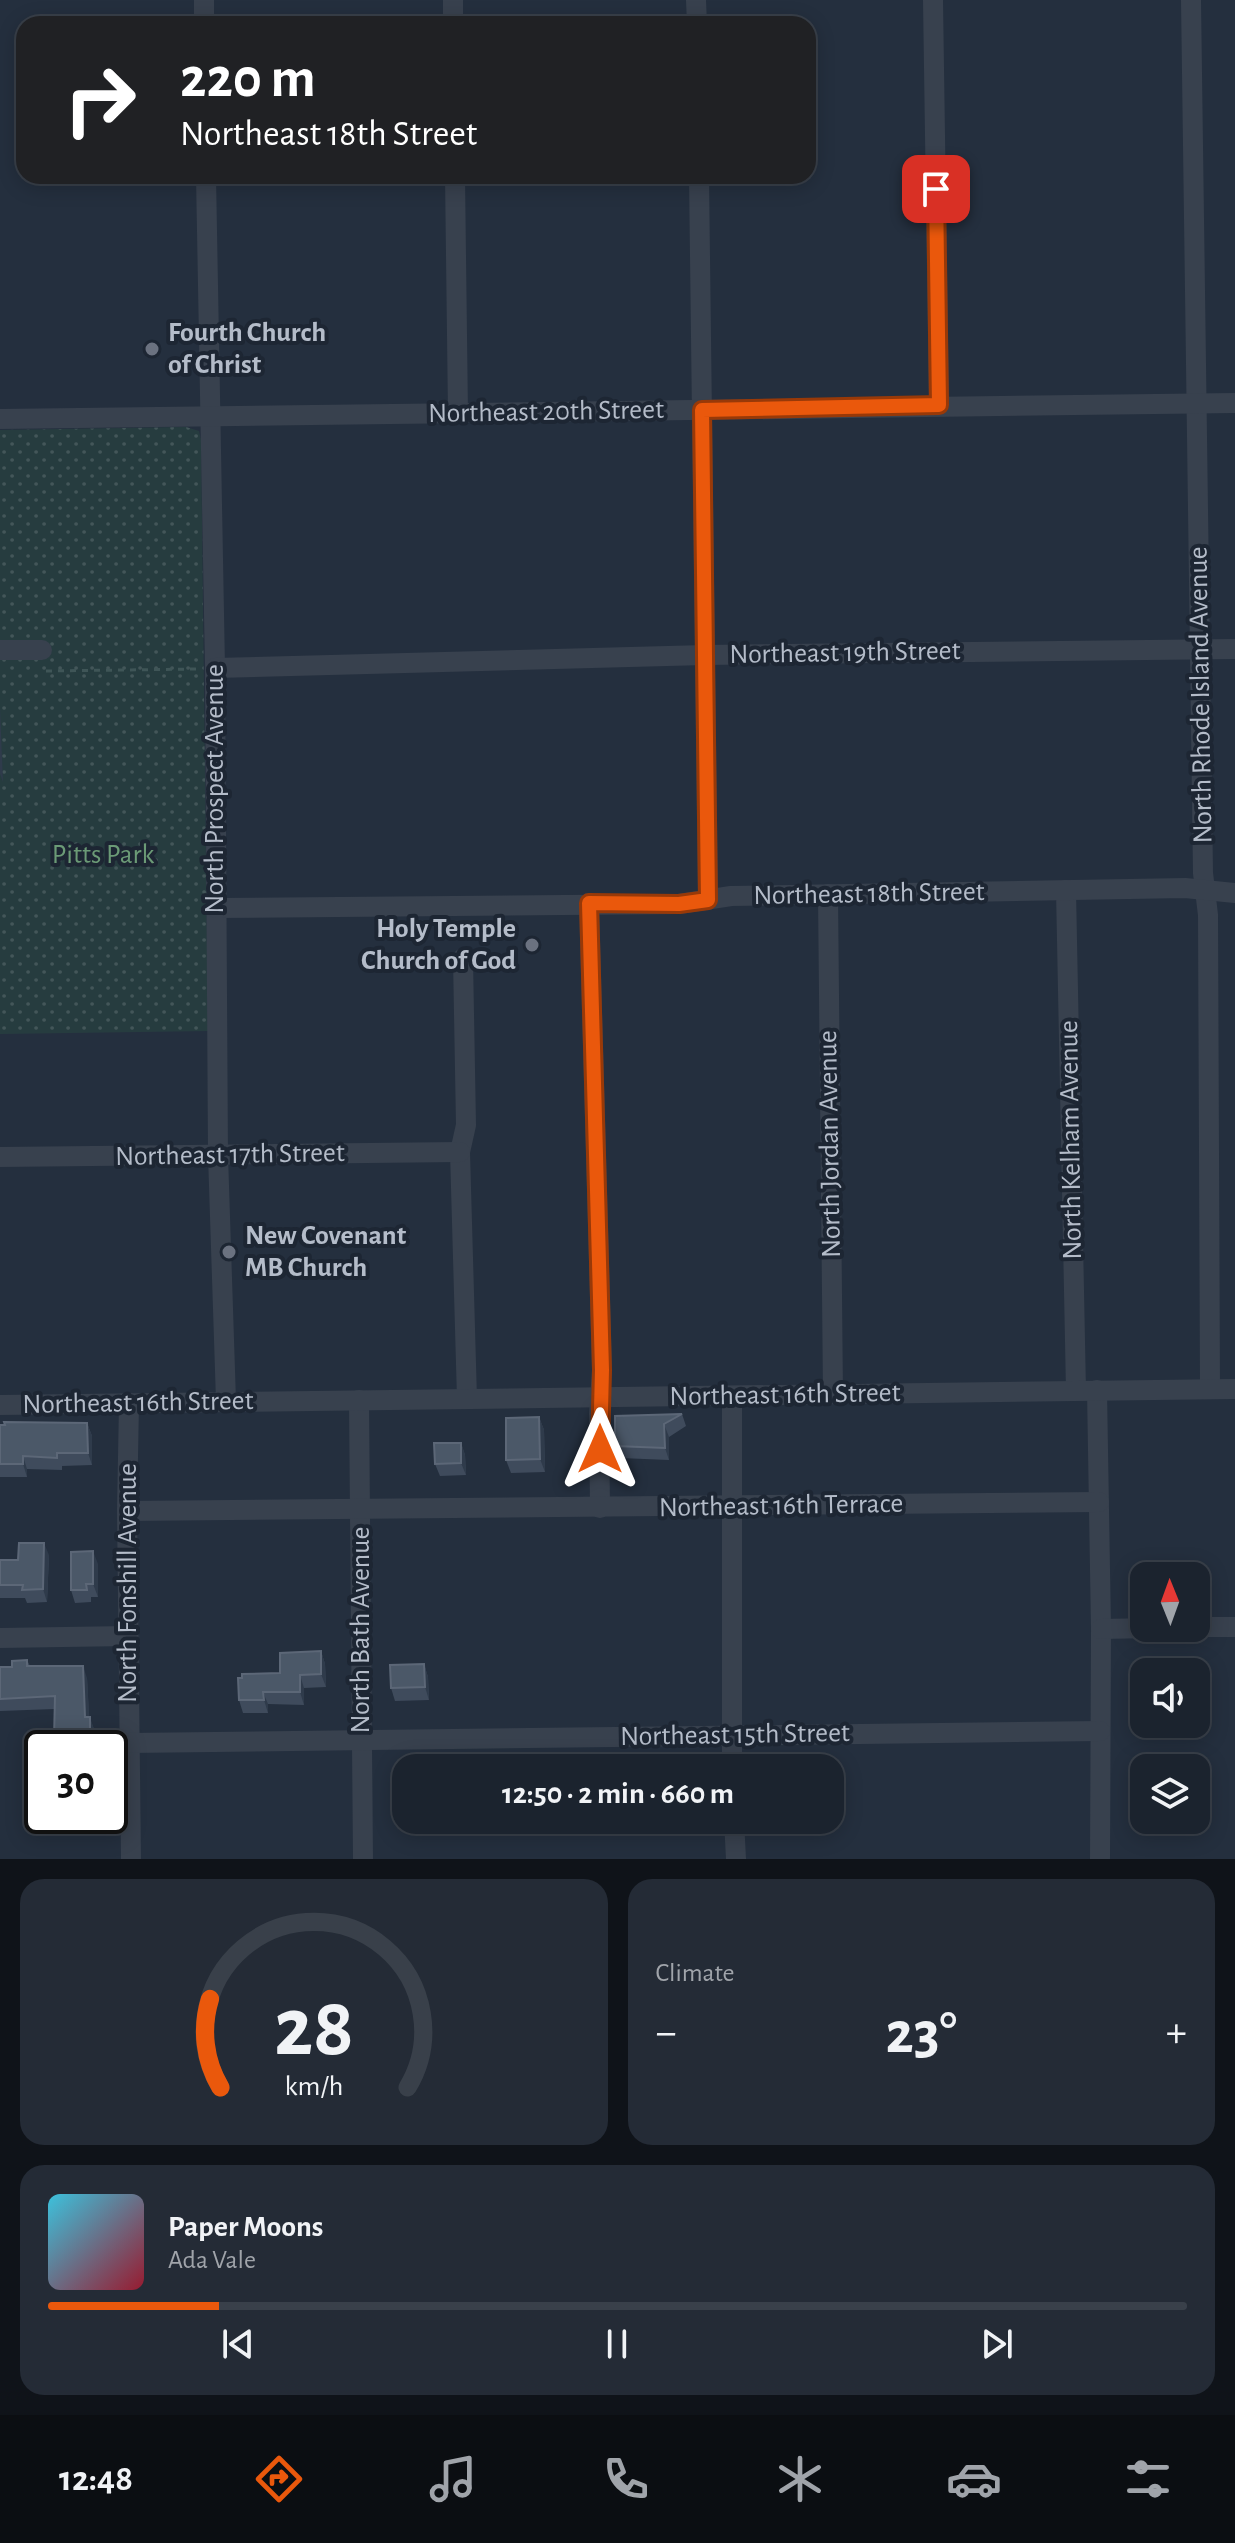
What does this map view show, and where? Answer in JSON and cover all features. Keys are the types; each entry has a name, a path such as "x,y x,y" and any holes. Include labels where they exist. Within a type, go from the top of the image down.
{"street":[{"path":"933,0 939,405"},
{"name":"North Rhode Island Avenue","path":"1191,0 1205,891 1208,915 1210,1389"},
{"name":"North Prospect Avenue","path":"206,184 215,668 218,1155 226,1401"},
{"path":"455,184 458,414"},
{"path":"699,184 708,900"},
{"name":"Northeast 20th Street","path":"0,419 1235,403"},
{"name":"Northeast 19th Street","path":"215,668 705,655 1235,649"},
{"path":"0,650 42,650"},
{"name":"Northeast 18th Street","path":"216,908 679,904 731,896 1185,888 1235,893"},
{"name":"North Kelham Avenue","path":"1066,890 1076,1391"},
{"name":"North Jordan Avenue","path":"828,894 833,1394"},
{"path":"589,903 602,1370 600,1508"},
{"path":"463,958 466,1125 460,1152 467,1399"},
{"name":"Northeast 17th Street","path":"0,1157 460,1152"},
{"name":"Northeast 16th Street","path":"0,1405 1235,1389"},
{"path":"1097,1390 1101,1629 1100,1859"},
{"path":"731,1754 732,1396"},
{"name":"North Bath Avenue","path":"359,1400 363,1859"},
{"name":"North Fonshill Avenue","path":"129,1403 127,1511 131,1859"},
{"name":"Northeast 16th Terrace","path":"127,1511 1099,1502"},
{"path":"1210,1627 1235,1627"},
{"path":"1101,1629 1130,1628"},
{"path":"0,1638 128,1636"},
{"name":"Northeast 15th Street","path":"129,1743 1100,1731"},
{"path":"735,1834 736,1859"}],"path":[{"path":"46,671 215,668"}],"green space":[{"name":"Pitts Park","path":"186,427 199,431 201,440 208,1031 0,1034 0,430"}],"building":[{"path":"682,1414 664,1424 665,1448 615,1446 615,1416"},
{"path":"539,1417 540,1459 506,1460 506,1418"},
{"path":"4,1422 87,1423 88,1453 57,1453 57,1458 23,1456 23,1464 0,1464 0,1425 5,1425"},
{"path":"434,1443 461,1443 461,1463 435,1464"},
{"path":"19,1543 44,1543 43,1589 22,1590 23,1585 0,1585 0,1560 18,1560"},
{"path":"93,1551 93,1584 86,1584 87,1590 71,1590 71,1552"},
{"path":"321,1651 321,1674 300,1675 300,1692 263,1692 264,1700 239,1700 238,1678 242,1678 242,1674 280,1673 280,1653"},
{"path":"27,1660 27,1666 83,1666 85,1717 90,1717 90,1730 54,1730 55,1696 0,1699 0,1667 12,1667 12,1661"},
{"path":"424,1664 425,1687 391,1688 390,1665"}],"place":[{"name":"Fourth Church of Christ","path":"152,349"},
{"name":"Holy Temple Church of God","path":"532,945"},
{"name":"New Covenant MB Church","path":"229,1252"}],"route":[{"path":"600,1449 602,1370 589,903 679,904 708,900 702,410 939,405 936,189"}]}
